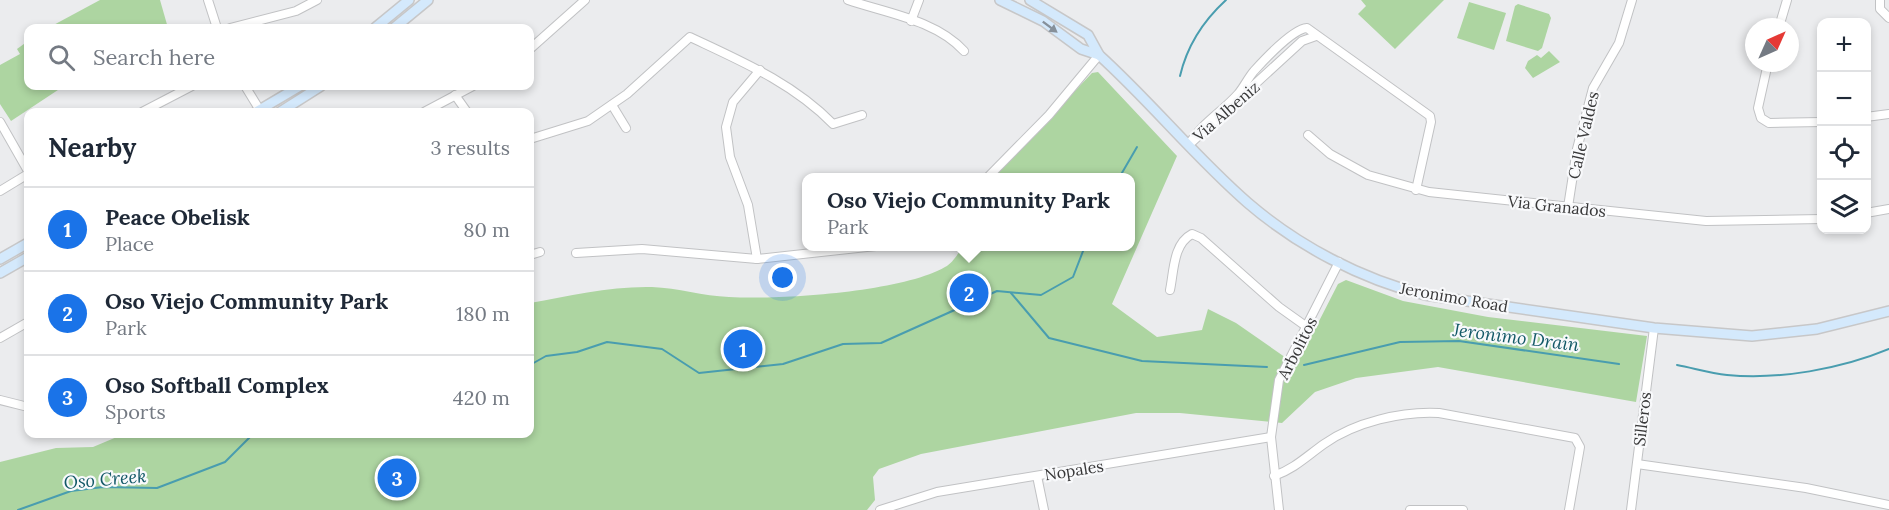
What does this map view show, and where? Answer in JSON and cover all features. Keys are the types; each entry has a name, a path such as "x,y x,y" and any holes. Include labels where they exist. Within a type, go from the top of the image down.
{"main road":[{"path":"380,24 409,0"},
{"path":"399,24 428,0"},
{"name":"Jeronimo Road","path":"1000,0 1043,21 1081,49 1099,55"},
{"name":"Jeronimo Road","path":"1030,0 1088,35 1099,55 1250,205 1283,230 1376,280 1425,295 1654,328 1752,336 1817,329 1889,311"},
{"path":"265,108 294,90"},
{"path":"286,108 315,90"},
{"path":"0,259 24,245"},
{"path":"0,273 24,259"}],"street":[{"path":"208,0 216,24"},
{"path":"246,24 296,11 317,0"},
{"path":"534,45 585,0"},
{"path":"848,0 947,36 964,51"},
{"path":"911,21 919,0"},
{"name":"Calle Valdes","path":"1568,207 1577,149 1593,88 1619,43 1632,0"},
{"path":"1782,18 1787,0"},
{"path":"1880,0 1886,17"},
{"name":"Via Albeniz","path":"1189,144 1197,131 1238,94 1252,73 1276,50 1304,27 1316,36"},
{"path":"1316,36 1430,116 1431,122 1416,190"},
{"name":"Via Albeniz","path":"1189,144 1302,41 1316,36"},
{"path":"534,138 588,121 627,94 690,37 759,70 802,97 833,124 862,115"},
{"path":"1276,50 1284,59"},
{"path":"991,173 1049,115 1099,55"},
{"path":"756,259 748,205 730,157 726,127 733,102 759,70"},
{"path":"1766,72 1758,108 1761,118 1769,123 1817,122"},
{"path":"150,108 184,90"},
{"path":"247,90 257,108"},
{"path":"431,108 465,90"},
{"path":"455,95 464,108"},
{"path":"612,105 626,128"},
{"path":"1871,116 1889,114"},
{"path":"0,122 24,165"},
{"name":"Via Granados","path":"1308,135 1330,154 1368,175 1416,190 1706,221 1817,219"},
{"path":"0,190 24,175"},
{"path":"1871,212 1889,209"},
{"path":"1170,290 1179,246 1183,239 1192,234 1201,238 1270,299 1307,327"},
{"path":"576,253 642,249 756,259 830,251"},
{"path":"534,254 540,252"},
{"name":"Arbolitos","path":"1279,510 1271,437 1279,380 1288,358 1307,327 1339,262"},
{"path":"0,337 24,324"},
{"name":"Silleros","path":"1631,510 1654,328"},
{"path":"0,400 24,406"},
{"path":"1274,476 1302,463 1340,434 1418,412 1450,415 1572,436 1580,447 1569,510"},
{"name":"Nopales","path":"880,510 937,492 1271,437"},
{"path":"1637,464 1806,488 1889,505"},
{"path":"1037,476 1044,510"},
{"path":"1410,510 1463,510"}],"green space":[{"path":"100,0 160,0 167,24 55,24"},
{"path":"1361,0 1444,0 1395,49 1358,14 1366,6"},
{"path":"1469,2 1506,13 1494,50 1457,38"},
{"path":"1518,4 1549,14 1551,18 1542,48 1538,51 1506,41 1515,6"},
{"path":"24,44 24,90 58,90 31,108 24,108 24,112 11,121 0,104 0,65 20,54 17,49"},
{"path":"1549,51 1560,62 1533,78 1525,68 1528,61 1537,55 1541,58"},
{"path":"1098,72 1177,156 1112,304 1157,337 1202,330 1208,309 1236,323 1292,362 1316,327 1338,284 1346,280 1403,301 1488,317 1647,336 1636,402 1438,367 1356,378 1315,392 1282,423 1180,413 1136,413 921,454 879,469 873,477 875,500 867,510 0,510 0,462 56,448 93,447 114,438 534,438 534,302 590,292 637,287 751,298 808,295 871,288 925,276 948,265 960,251 1135,251 1135,173 997,173 1092,73"}],"waterway":[{"name":"Oso Creek","path":"1180,76 1187,54 1197,35 1226,0"},
{"name":"Oso Creek","path":"1122,173 1137,147"},
{"name":"Oso Creek","path":"534,363 546,356 577,352 607,342 662,349 699,373 783,364 843,344 881,343 997,291 1041,295 1073,277 1083,251"},
{"name":"Jeronimo Drain","path":"1011,293 1049,338 1142,361 1267,367"},
{"name":"Jeronimo Drain","path":"1304,365 1400,342 1459,341 1619,364"},
{"name":"Jeronimo Drain","path":"1677,365 1727,375 1768,376 1830,367 1889,349"},
{"name":"Oso Creek","path":"18,510 71,491 103,487 157,488 225,462 249,438"}],"place":[{"name":"Oso Viejo Community Park","path":"969,293"},
{"name":"Peace Obelisk","path":"743,349"},
{"name":"Oso Softball Complex","path":"397,478"}]}
